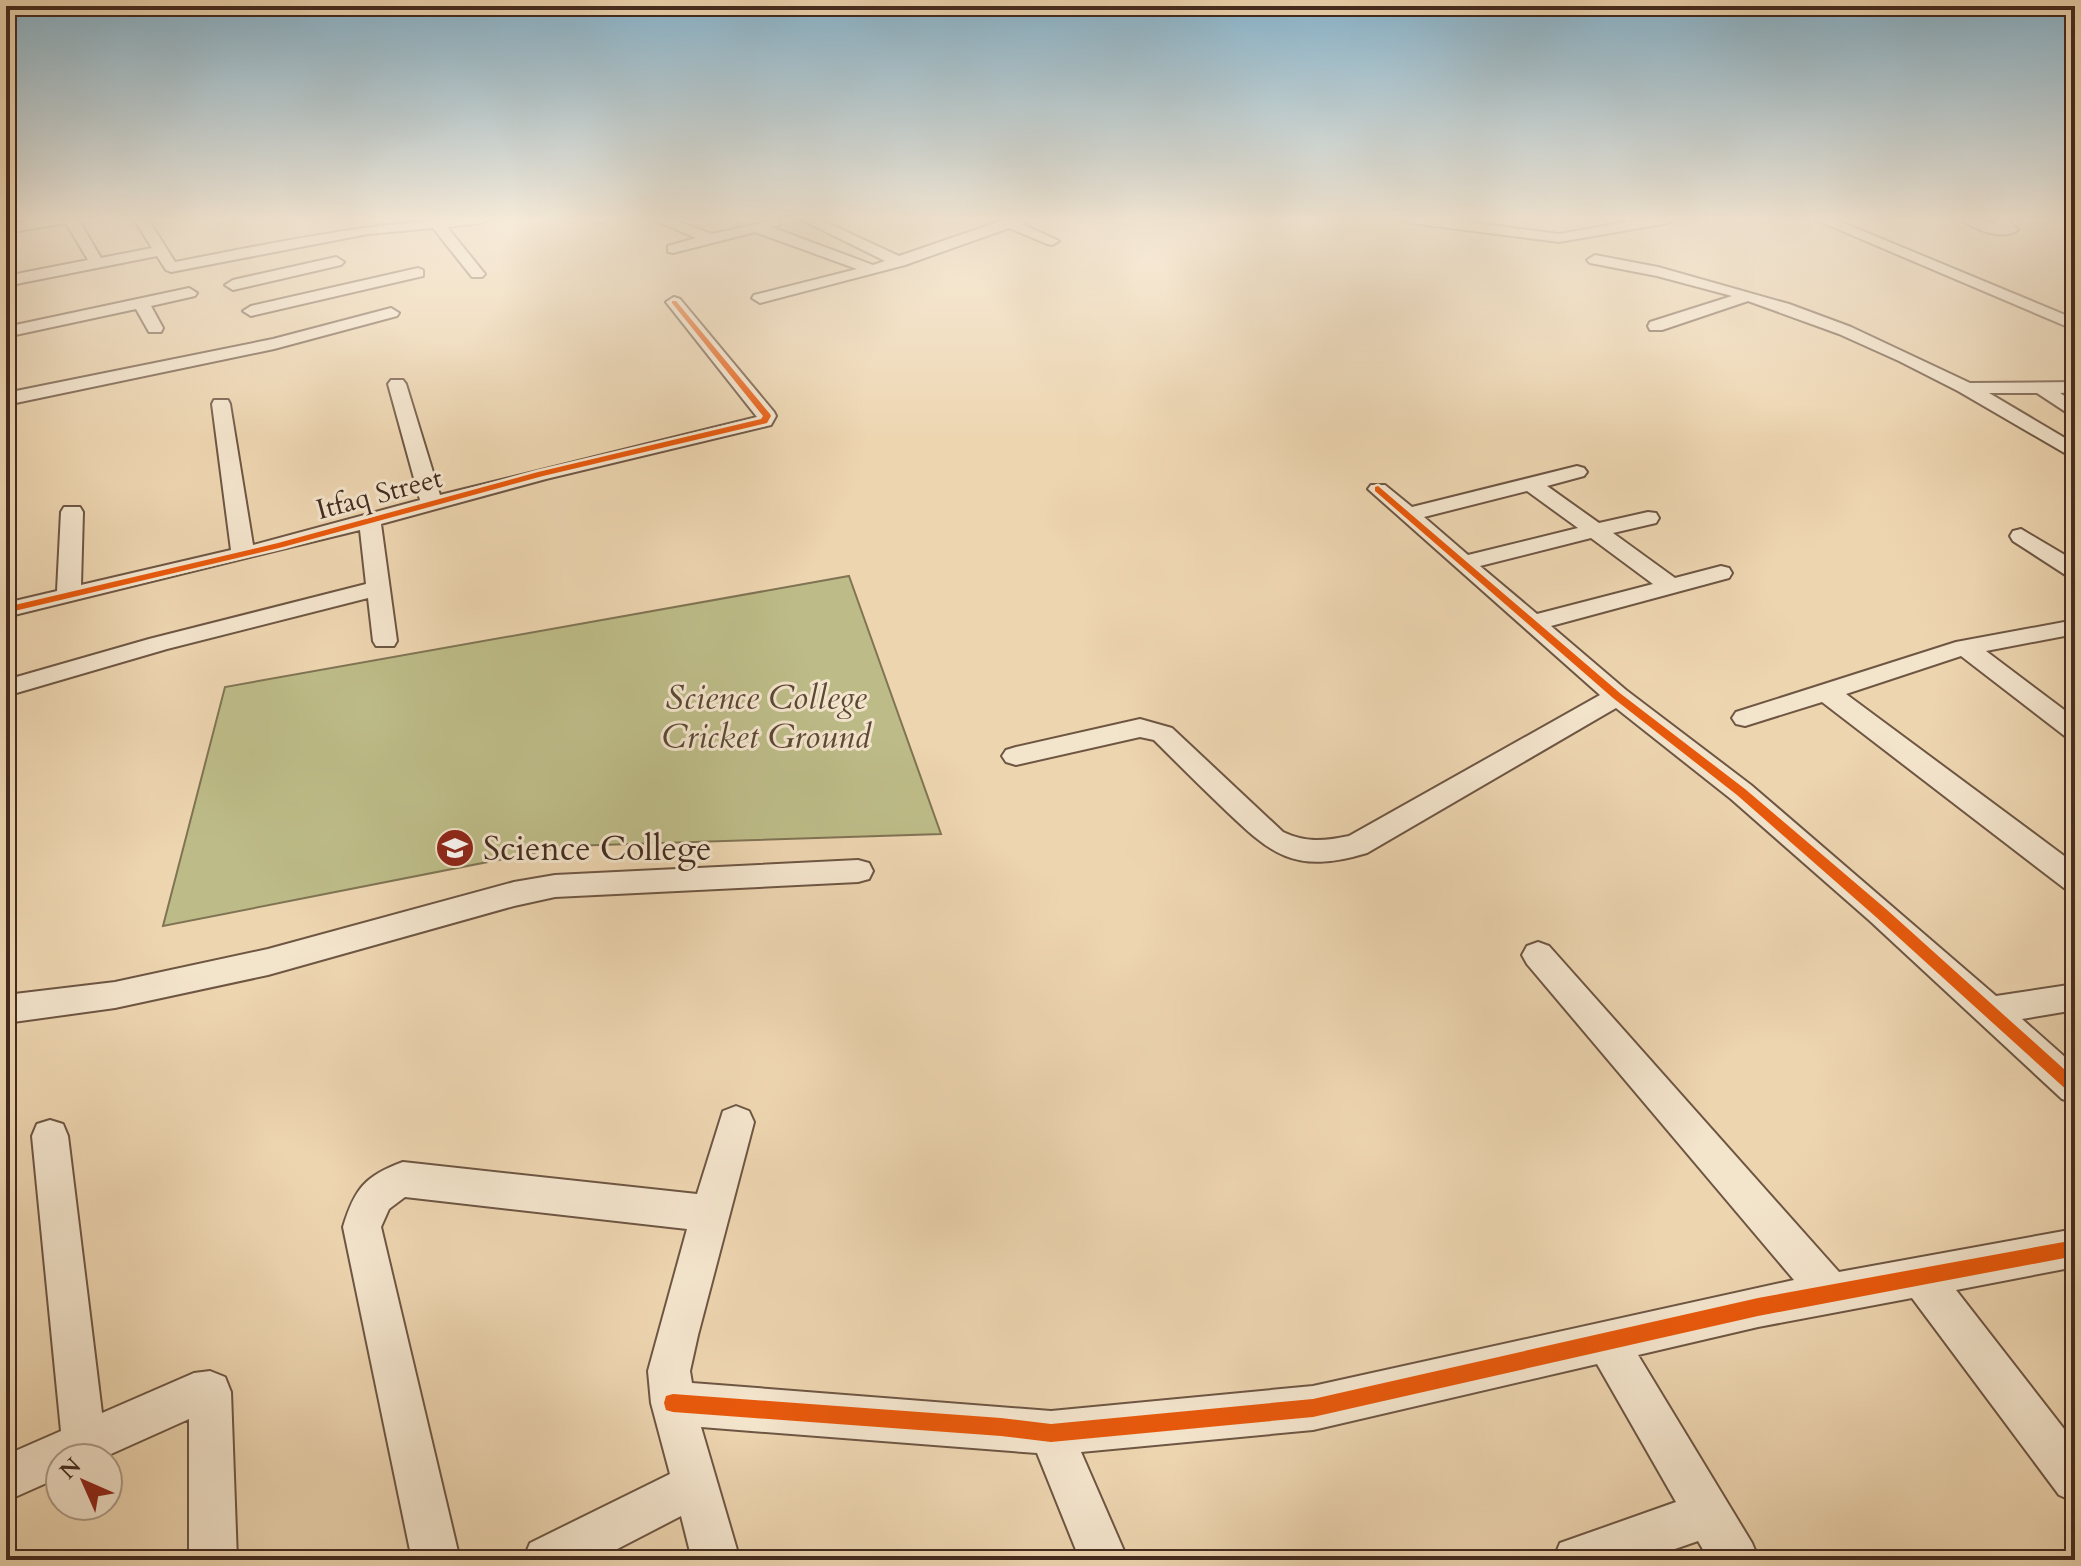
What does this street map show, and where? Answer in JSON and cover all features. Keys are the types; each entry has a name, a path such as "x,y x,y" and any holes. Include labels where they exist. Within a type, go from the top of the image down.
{"street":[{"path":"238,292 262,327"},
{"path":"6,399 262,327 363,292"},
{"path":"760,298 784,292"},
{"path":"1734,292 1875,345 1966,388 2075,453"},
{"path":"1996,292 2075,325"},
{"path":"6,332 189,293"},
{"path":"1656,326 1748,296"},
{"name":"Itfaq Street","path":"6,610 243,554 541,474 764,421 767,416 674,302"},
{"path":"141,303 155,328"},
{"path":"262,327 391,313"},
{"path":"397,384 432,504"},
{"path":"2041,387 2075,412"},
{"path":"1966,388 2075,387"},
{"path":"221,404 243,554"},
{"path":"1408,515 1577,472"},
{"path":"1531,484 1671,586"},
{"path":"1378,489 1617,696 1741,792 2075,1088"},
{"path":"69,594 72,512"},
{"path":"1463,563 1648,518"},
{"path":"370,521 385,641"},
{"path":"2021,536 2075,571"},
{"path":"1533,623 1721,573"},
{"path":"6,688 158,644 378,588"},
{"path":"1745,718 1965,647 2075,627"},
{"path":"1965,647 2068,718"},
{"path":"1826,692 2075,880"},
{"path":"1016,756 1140,728 1151,729 1163,734 1273,839 1291,849 1317,854 1357,845 1617,696"},
{"path":"6,1009 115,995 268,962 514,894 555,886 858,871"},
{"path":"1538,955 1831,1293"},
{"path":"1990,1011 2075,997"},
{"path":"716,1560 673,1403 669,1371 736,1122"},
{"path":"50,1136 84,1442"},
{"path":"436,1560 362,1227 367,1208 377,1191 403,1179 710,1214"},
{"path":"673,1403 1051,1433 1313,1408 1831,1293 2075,1248"},
{"path":"1920,1276 2075,1479"},
{"path":"1607,1342 1735,1560"},
{"path":"88,1442 194,1395 210,1392 213,1560"},
{"path":"1051,1433 1104,1560"},
{"path":"6,1478 44,1461"},
{"path":"547,1560 695,1485"},
{"path":"1577,1560 1708,1514"}],"green space":[{"name":"Science College Cricket Ground","path":"849,576 941,834 569,846 163,926 225,687"}],"cycle path":[{"path":"6,610 280,545 541,474 764,421 767,416 674,302"},
{"path":"1378,489 1617,696 1741,792 2075,1088"},
{"path":"673,1403 1051,1433 1313,1408 1758,1307 2075,1248"}],"place":[{"name":"Science College","path":"455,848"}]}
